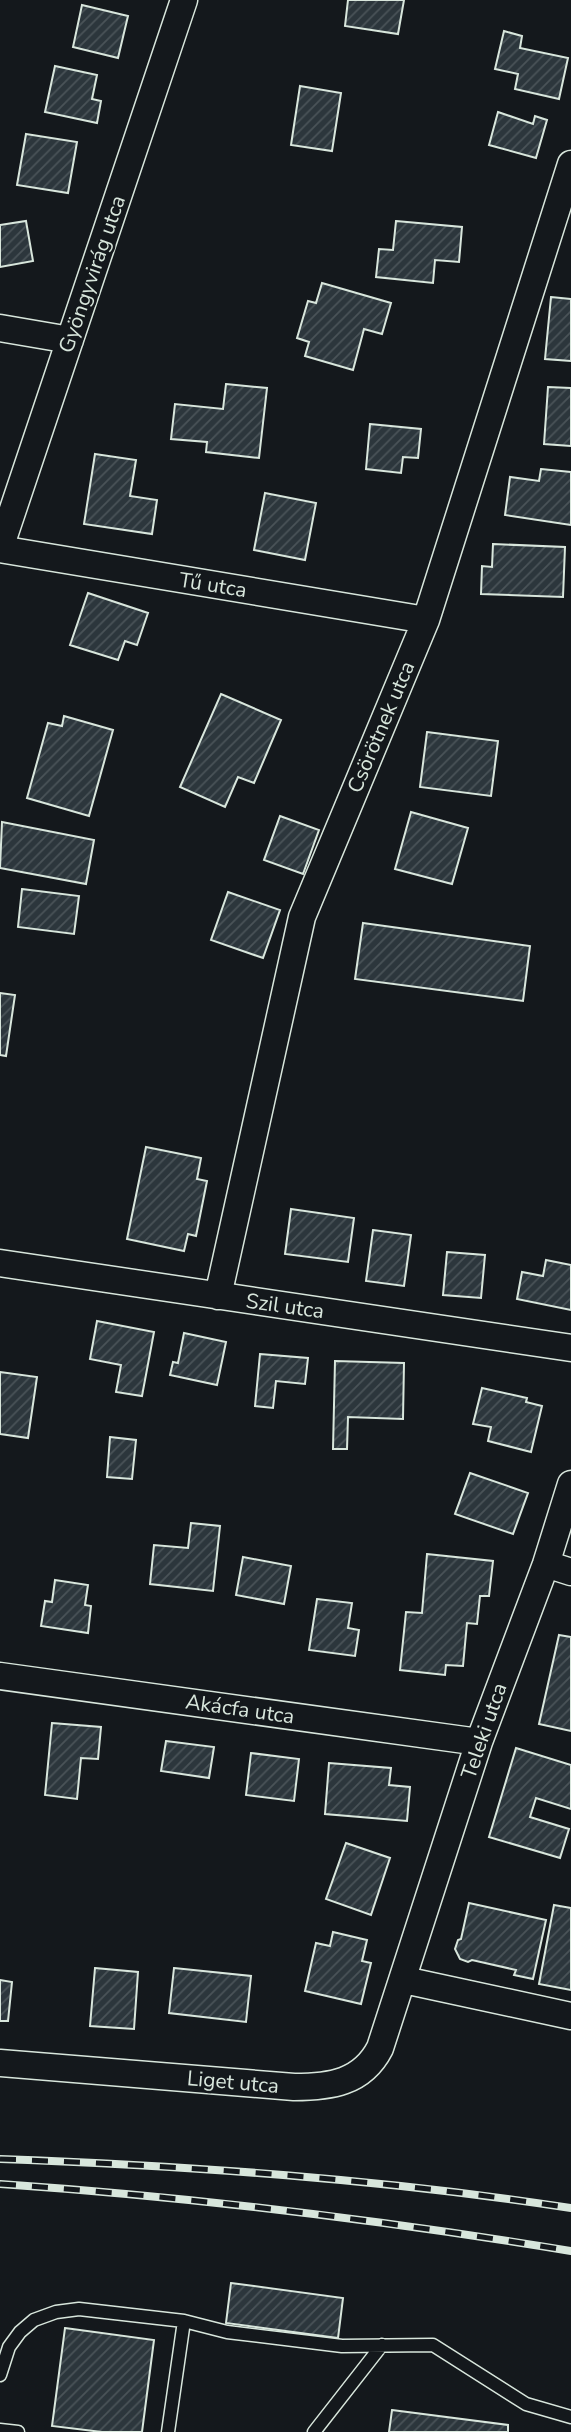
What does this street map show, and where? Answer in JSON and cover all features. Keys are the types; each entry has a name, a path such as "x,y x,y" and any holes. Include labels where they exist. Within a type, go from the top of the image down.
{"street":[{"name":"Gyöngyvirág utca","path":"0,549 184,0"},
{"name":"Csörötnek utca","path":"218,1296 302,917 426,620 571,164"},
{"path":"0,328 70,340"},
{"name":"Tű utca","path":"0,549 426,620"},
{"name":"Szil utca","path":"0,1263 571,1348"},
{"name":"Teleki utca","path":"404,1980 479,1742 546,1564 571,1484"},
{"path":"546,1564 571,1572"},
{"name":"Akácfa utca","path":"0,1676 479,1742"},
{"path":"404,1980 571,2016"},
{"name":"Liget utca","path":"0,2063 294,2087 331,2085 357,2075 374,2059 404,1980"}],"lane":[{"path":"0,2375 9,2347 19,2332 34,2320 56,2312 79,2309 184,2321 227,2332 342,2346 433,2345 526,2404 571,2417"},
{"path":"168,2432 184,2321"},
{"path":"314,2432 382,2345"},
{"path":"0,2430 18,2432"}],"building":[{"path":"348,0 404,0 398,34 345,26"},
{"path":"82,5 128,16 118,58 73,47"},
{"path":"504,31 522,36 520,48 568,58 559,99 515,89 518,74 495,69"},
{"path":"55,66 97,75 92,99 101,101 97,123 45,112"},
{"path":"300,86 341,93 332,151 291,145"},
{"path":"498,112 533,124 535,116 547,120 536,158 489,145"},
{"path":"26,134 77,142 68,193 17,185"},
{"path":"26,221 33,261 0,267 0,225"},
{"path":"396,221 462,227 459,262 435,260 433,283 376,277 379,249 393,250"},
{"path":"322,283 391,303 382,334 364,329 353,370 305,356 309,342 297,338 308,301 316,303"},
{"path":"551,297 571,299 571,361 545,359"},
{"path":"226,384 267,388 259,458 206,452 207,442 171,439 175,404 223,409"},
{"path":"548,387 571,388 571,446 544,444"},
{"path":"370,424 421,429 418,458 403,457 401,473 366,469"},
{"path":"95,454 136,460 130,496 157,500 152,534 84,524"},
{"path":"541,469 571,472 571,525 505,515 510,477 539,481"},
{"path":"265,493 316,503 305,560 254,550"},
{"path":"493,544 565,547 563,597 481,594 482,566 492,567"},
{"path":"88,593 148,613 137,645 125,641 118,660 70,645"},
{"path":"221,694 281,720 254,783 238,777 225,807 180,787"},
{"path":"64,716 113,730 89,816 27,798 48,723 62,726"},
{"path":"427,732 498,741 491,796 420,787"},
{"path":"411,812 468,828 452,884 395,869"},
{"path":"280,816 319,830 303,874 264,860"},
{"path":"2,822 94,840 86,884 0,868"},
{"path":"22,889 79,896 74,934 18,927"},
{"path":"228,892 280,910 263,958 211,940"},
{"path":"363,923 530,946 523,1001 355,979"},
{"path":"0,993 15,995 6,1056 0,1055"},
{"path":"146,1147 201,1158 197,1179 207,1181 196,1236 188,1234 184,1251 127,1239"},
{"path":"291,1209 354,1218 348,1262 285,1254"},
{"path":"373,1230 411,1235 404,1286 366,1281"},
{"path":"447,1252 485,1255 481,1298 443,1295"},
{"path":"546,1260 571,1265 571,1310 517,1299 522,1272 543,1276"},
{"path":"97,1321 154,1332 142,1396 116,1392 121,1365 90,1359"},
{"path":"184,1333 226,1342 217,1385 170,1375 173,1362 178,1363"},
{"path":"260,1354 308,1358 305,1384 276,1381 273,1408 255,1406"},
{"path":"335,1361 404,1363 403,1419 348,1417 347,1449 333,1449"},
{"path":"0,1372 37,1377 28,1438 0,1434"},
{"path":"482,1388 527,1398 526,1402 542,1406 531,1452 488,1441 491,1427 473,1424"},
{"path":"110,1437 136,1440 132,1479 107,1477"},
{"path":"470,1473 528,1493 513,1534 455,1514"},
{"path":"191,1523 220,1526 213,1591 150,1584 154,1545 188,1548"},
{"path":"427,1554 493,1561 489,1596 480,1596 477,1624 467,1623 463,1666 446,1665 445,1675 400,1670 406,1612 422,1613"},
{"path":"243,1557 291,1566 284,1604 236,1595"},
{"path":"55,1580 88,1585 85,1605 91,1606 88,1633 41,1626 45,1601 52,1602"},
{"path":"317,1599 352,1603 348,1628 359,1630 355,1656 309,1650"},
{"path":"559,1635 571,1637 571,1731 539,1724"},
{"path":"52,1723 101,1727 98,1759 81,1758 77,1799 45,1795"},
{"path":"166,1741 214,1747 209,1778 161,1771"},
{"path":"516,1748 571,1765 571,1809 536,1798 530,1817 569,1829 560,1858 489,1837"},
{"path":"251,1753 299,1759 294,1801 246,1795"},
{"path":"329,1763 391,1768 389,1785 410,1787 407,1821 325,1814"},
{"path":"346,1843 390,1858 371,1915 326,1899"},
{"path":"469,1903 546,1920 533,1979 514,1975 516,1970 460,1959 455,1949 461,1939"},
{"path":"554,1905 571,1908 571,1990 539,1984"},
{"path":"333,1932 367,1940 362,1961 371,1963 361,2004 305,1991 316,1943 330,1946"},
{"path":"95,1968 138,1972 134,2029 90,2026"},
{"path":"174,1968 251,1976 246,2022 169,2013"},
{"path":"0,1980 12,1982 8,2021 0,2021"},
{"path":"231,2283 343,2298 338,2338 226,2323"},
{"path":"65,2328 154,2340 142,2432 102,2432 52,2426"},
{"path":"392,2410 508,2425 508,2432 389,2432"}],"railway":[{"path":"0,2159 286,2175 429,2189 571,2208"},
{"path":"0,2184 287,2211 571,2251"}]}
